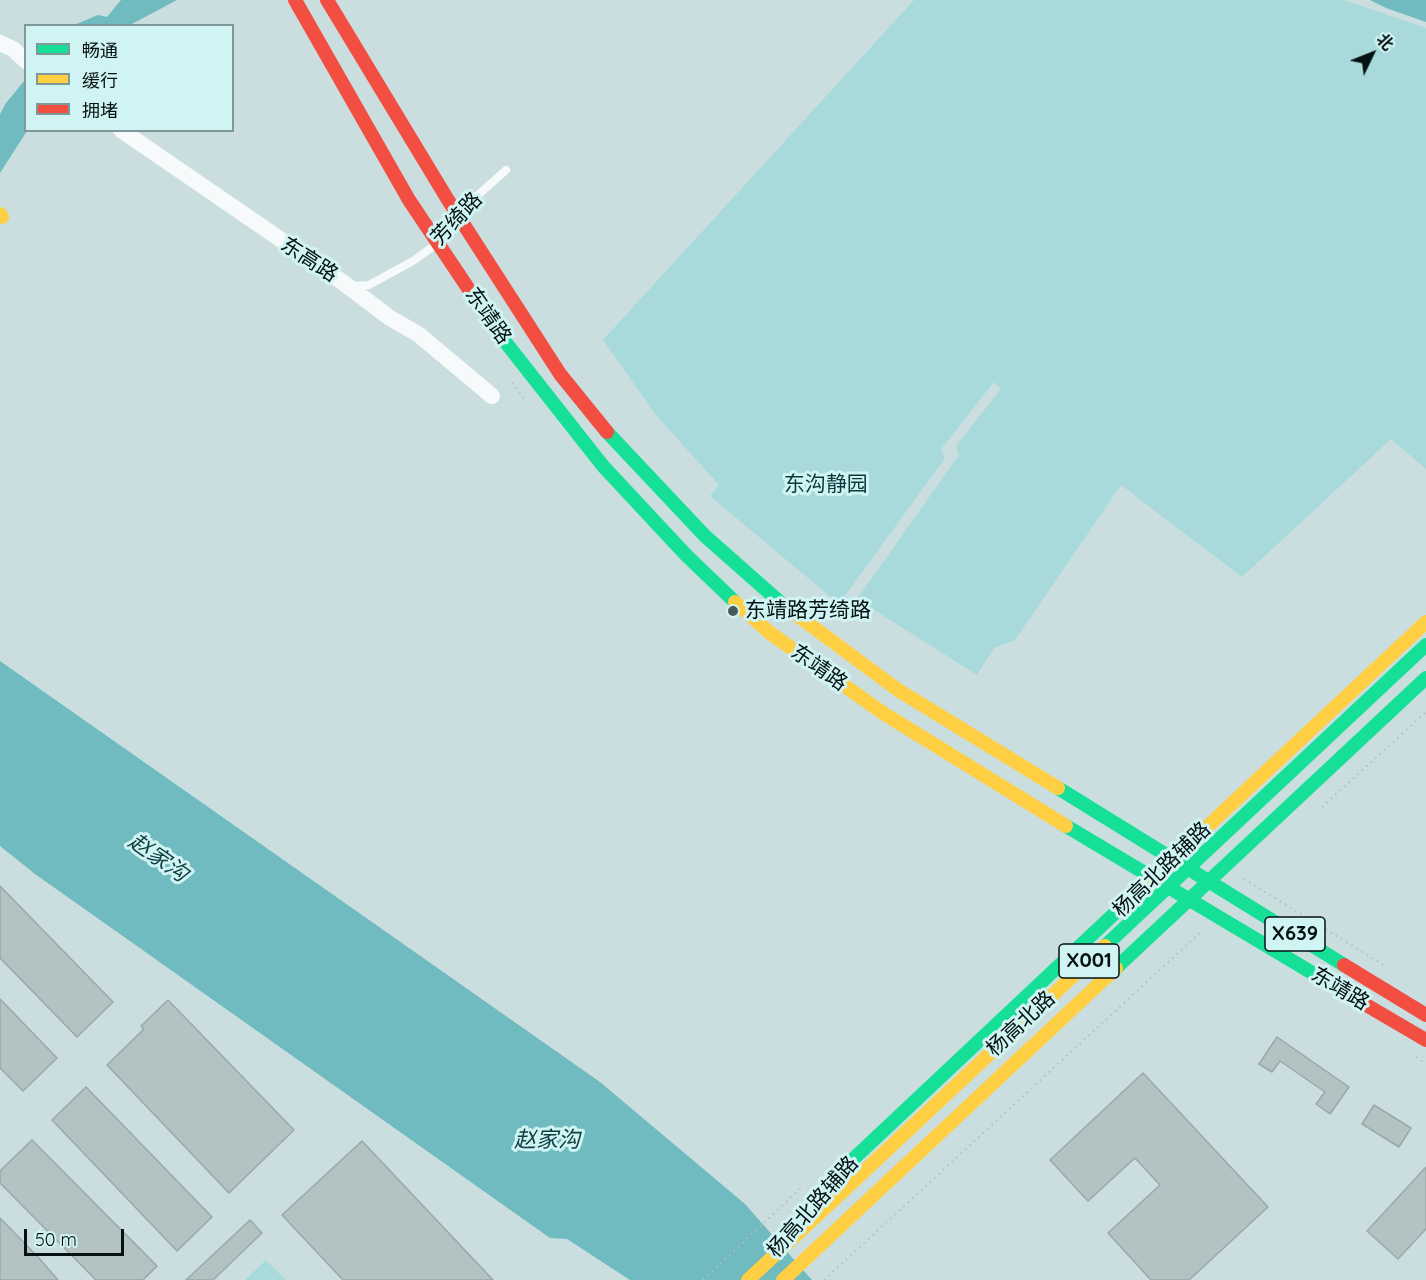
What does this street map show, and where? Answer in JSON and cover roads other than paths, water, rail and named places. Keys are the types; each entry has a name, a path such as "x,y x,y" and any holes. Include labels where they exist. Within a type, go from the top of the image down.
{"main road":[{"name":"东靖路","path":"295,0 409,200 499,334 603,466 686,555 770,633 883,713 1152,879 1426,1040"},
{"name":"东靖路","path":"327,0 457,214 560,374 622,452 705,536 785,607 898,690 1426,1015"},
{"name":"杨高北路辅路","path":"750,1278 848,1164 1152,879 1169,856 1426,622"},
{"name":"杨高北路","path":"750,1278 1426,645"},
{"name":"杨高北路","path":"784,1280 1426,678"},
{"name":"X001","path":"909,1182 1201,907 1242,874 1426,697"},
{"name":"杨高北路辅路","path":"784,1280 888,1210"}],"street":[{"path":"0,43 13,49 24,60"},
{"name":"东高路","path":"124,132 341,281 390,318 418,334 492,396"}],"lane":[{"name":"芳绮路","path":"341,281 356,288 369,285 413,261 438,243 457,214 506,170"}],"water":[{"path":"121,0 177,0 132,24 76,24 98,15 107,17"},
{"path":"1370,0 1426,0 1426,22 1386,8"},
{"path":"24,81 24,132 26,132 0,173 0,114"},
{"name":"赵家沟","path":"0,661 600,1082 745,1204 812,1280 630,1280 567,1239 550,1238 35,874 0,846"}],"place":[{"name":"东靖路芳绮路","path":"733,611"}],"park label":[{"name":"东沟静园","path":"826,485"}]}
